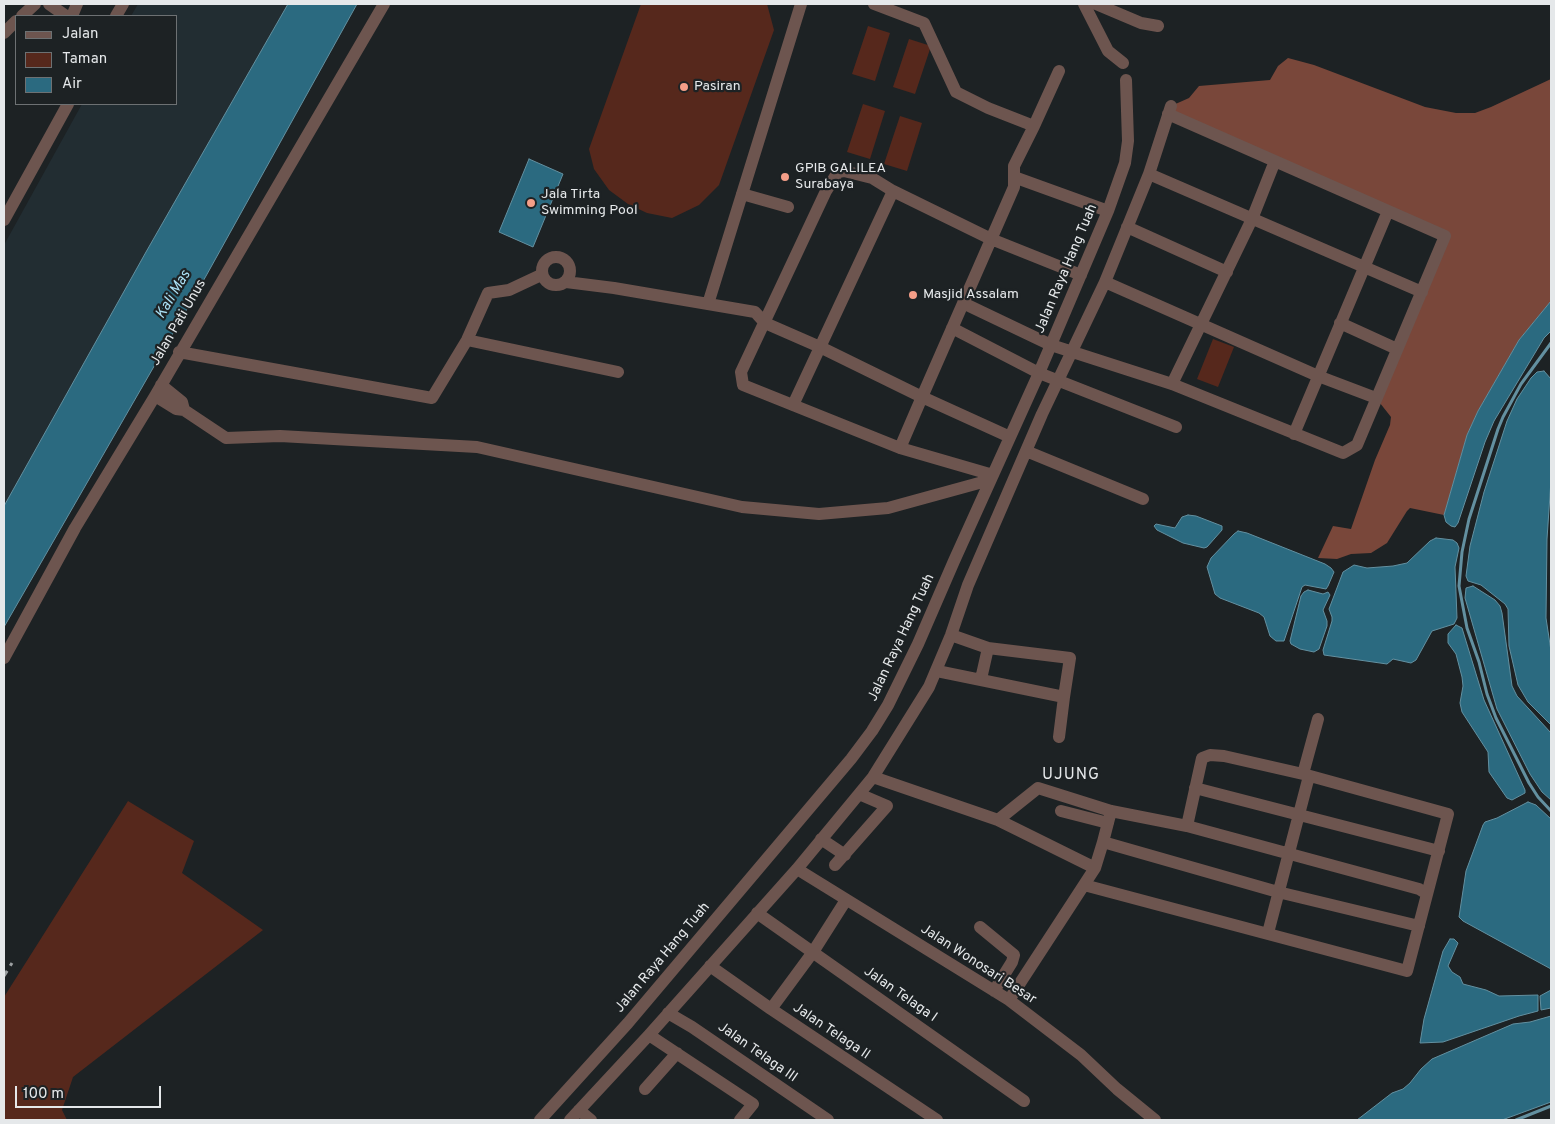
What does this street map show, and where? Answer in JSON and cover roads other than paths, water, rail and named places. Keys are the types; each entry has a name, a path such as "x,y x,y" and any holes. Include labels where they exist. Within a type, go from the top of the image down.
{"street":[{"path":"23,15 35,4"},
{"path":"50,4 65,15"},
{"path":"117,15 123,4"},
{"name":"Jalan Pati Unus","path":"4,658 75,528 158,391 179,352 384,4"},
{"path":"708,304 801,4"},
{"path":"874,4 924,23 956,92 988,108 1034,126"},
{"path":"1084,4 1108,51 1123,62"},
{"path":"1096,4 1141,23 1158,26"},
{"path":"4,33 15,22"},
{"path":"900,448 1014,187 1014,166 1059,71"},
{"name":"Jalan Raya Hang Tuah","path":"540,1120 628,1023 851,759 888,706 918,644 1039,373 1108,211 1125,163 1128,141 1126,80"},
{"path":"4,220 67,105"},
{"path":"570,1120 649,1036 797,869 872,777 930,688 952,635 968,586 1026,451 1071,353 1105,282 1148,174 1170,110 1275,161 1445,236 1357,445 1343,453 1172,384 1071,353 963,303"},
{"path":"1172,384 1252,219 1275,161"},
{"path":"992,478 900,448 743,385 741,372 822,198 838,172 844,171 872,178 893,191 991,239 1081,275"},
{"path":"1148,174 1422,292"},
{"path":"1014,177 1108,211"},
{"path":"793,405 893,191"},
{"path":"742,194 788,207"},
{"path":"1294,434 1388,211"},
{"path":"1127,227 1227,272"},
{"path":"566,282 570,274 569,264 562,257 552,256 544,262 541,275 547,283 556,286 566,282 614,288 755,312 765,323 1010,437"},
{"path":"179,352 432,398 467,340 488,293 509,290 541,275"},
{"path":"1105,282 1318,376 1376,398"},
{"path":"1340,323 1397,349"},
{"path":"952,328 1039,373 1176,427"},
{"path":"467,340 618,372"},
{"path":"158,391 176,408 184,410 226,438 280,436 477,447 742,507 819,514 888,508 992,478"},
{"path":"1026,451 1142,499"},
{"path":"952,635 988,648 1070,658 1059,737"},
{"path":"981,679 988,648"},
{"path":"937,671 1064,697"},
{"path":"1268,933 1288,853 1300,815 1318,719"},
{"path":"1084,885 1407,971 1448,814 1306,775 1224,756 1210,755 1202,758 1187,826"},
{"path":"872,777 998,820 1094,868"},
{"path":"998,820 1038,788 1110,817"},
{"path":"1195,788 1438,851"},
{"path":"835,865 887,806 859,794"},
{"path":"1061,811 1187,826 1418,889 1427,894"},
{"path":"1009,1000 1094,868 1110,817"},
{"path":"821,839 845,855"},
{"path":"1103,842 1278,892 1419,926"},
{"name":"Jalan Wonosari Besar","path":"797,869 1009,1000 1081,1055 1117,1090 1155,1120"},
{"path":"771,1009 813,952 846,900"},
{"name":"Jalan Telaga I","path":"757,913 1024,1101"},
{"path":"980,927 1014,955 1012,962 994,991"},
{"name":"Jalan Telaga II","path":"710,966 937,1120"},
{"name":"Jalan Telaga III","path":"668,1013 692,1027 828,1120"},
{"path":"649,1036 753,1104 740,1120"},
{"path":"645,1089 677,1053"},
{"path":"579,1110 591,1120"}],"water":[{"name":"Kali Mas","path":"288,4 357,4 206,276 4,627 4,506"},
{"name":"Jala Tirta Swimming Pool","path":"529,159 563,174 533,247 499,232"},
{"path":"1551,301 1551,331 1544,338 1494,421 1458,523 1455,527 1451,526 1446,522 1444,515 1467,435 1478,411 1519,340"},
{"path":"1544,371 1551,379 1551,480 1547,539 1546,618 1551,651 1551,725 1528,702 1518,685 1509,646 1508,609 1505,604 1481,585 1468,581 1466,576 1470,546 1484,492 1507,421 1517,399 1531,378 1537,372"},
{"path":"1188,515 1196,516 1222,526 1222,530 1207,547 1183,543 1157,530 1154,526 1156,524 1175,528 1182,517"},
{"path":"1238,531 1325,564 1334,572 1326,589 1305,585 1302,587 1284,641 1276,641 1270,636 1264,617 1259,613 1220,598 1215,594 1207,567 1211,558"},
{"path":"1436,538 1453,540 1459,548 1455,567 1457,618 1454,624 1432,631 1416,660 1411,663 1393,659 1387,664 1324,655 1323,650 1332,621 1329,609 1343,572 1354,565 1367,568 1407,563 1430,541"},
{"path":"1473,586 1495,600 1500,606 1512,686 1517,696 1551,733 1551,800 1542,792 1530,774 1497,709 1465,598 1466,588"},
{"path":"1308,590 1323,594 1328,592 1330,595 1323,610 1327,626 1319,649 1314,652 1300,649 1291,644 1290,641 1301,596"},
{"path":"1456,625 1462,628 1484,700 1525,790 1525,793 1512,800 1507,798 1489,772 1488,752 1462,712 1460,703 1463,686 1462,677 1456,654 1448,643 1448,634"},
{"path":"1528,802 1536,805 1551,819 1551,969 1463,921 1459,917 1466,871 1483,825 1485,822"},
{"path":"1450,939 1454,939 1458,943 1448,966 1452,972 1460,977 1463,984 1486,990 1499,996 1538,995 1538,1011 1443,1042 1420,1043 1424,1019 1443,951"},
{"path":"1551,990 1551,1008 1541,1010 1540,996"},
{"path":"1551,1016 1551,1102 1502,1120 1357,1120 1392,1093 1403,1089 1432,1059 1513,1024 1530,1022"}],"waterway":[{"path":"1551,343 1521,384 1498,429 1469,519 1462,552 1459,586 1467,628 1496,718 1529,783 1538,797 1551,811"},
{"path":"1516,1120 1551,1106"}],"railway":[{"path":"4,976 12,963"}],"place":[{"name":"Pasiran","path":"684,87"},
{"name":"GPIB GALILEA Surabaya","path":"785,177"},
{"name":"Jala Tirta Swimming Pool","path":"531,203"},
{"name":"Masjid Assalam","path":"913,295"}],"district":[{"name":"UJUNG","path":"1071,776"}]}
